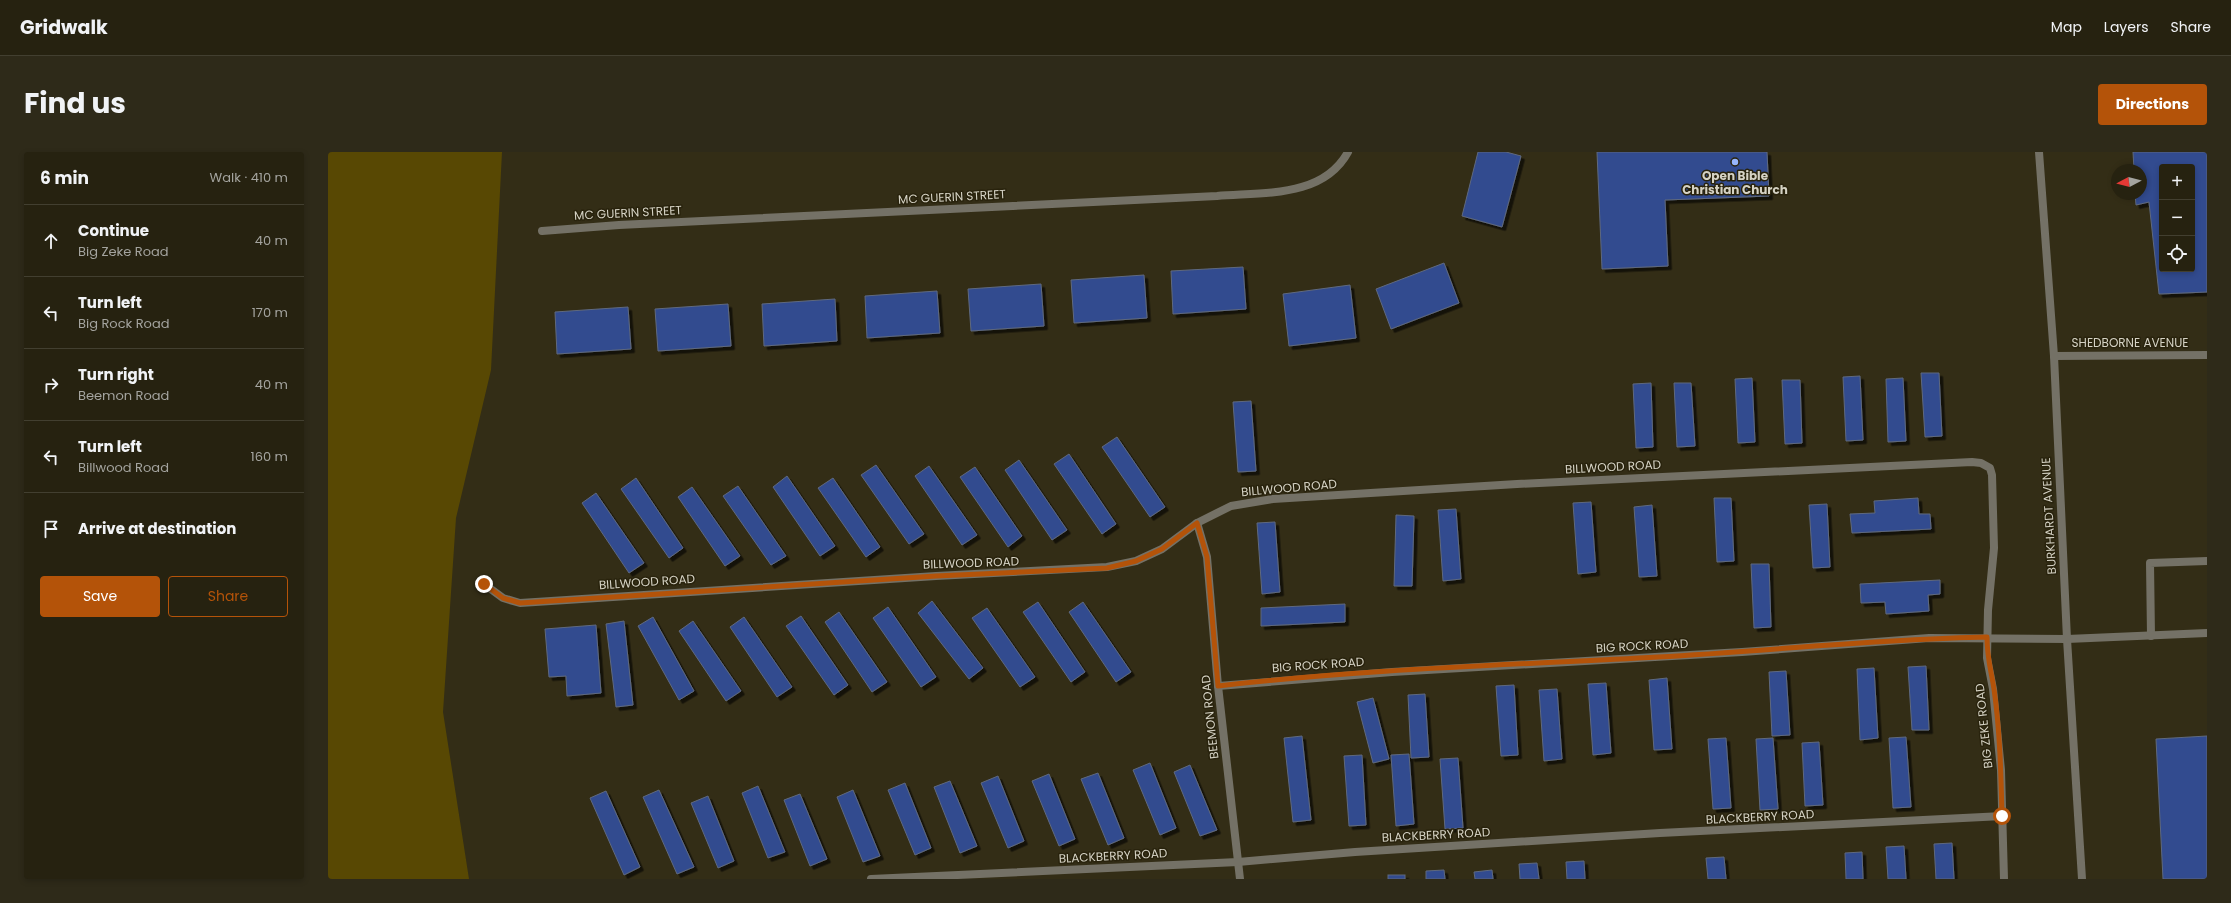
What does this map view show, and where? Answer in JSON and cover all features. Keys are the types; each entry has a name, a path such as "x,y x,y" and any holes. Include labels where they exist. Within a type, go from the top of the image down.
{"street":[{"name":"MC GUERIN STREET","path":"542,231 619,225 1217,196 1293,190 1311,185 1329,175 1343,161 1348,152"},
{"name":"BURKHARDT AVENUE","path":"2039,152 2054,356 2067,639 2082,879"},
{"name":"SHEDBORNE AVENUE","path":"2054,356 2207,355"},
{"name":"BILLWOOD ROAD","path":"484,584 503,598 520,603 936,576 1107,568 1136,561 1162,549 1197,523 1231,506 1273,499 1517,484 1972,462 1981,463 1990,468 1992,475"},
{"name":"BIG ZEKE ROAD","path":"1992,475 1994,548 1987,637 1987,658 1994,689 2000,763 2004,879"},
{"name":"BEEMON ROAD","path":"1197,523 1207,557 1218,686 1240,879"},
{"path":"2151,636 2150,563 2207,561"},
{"name":"BIG ROCK ROAD","path":"1218,686 1392,672 1742,652 1929,638 1987,637 2067,639 2207,633"},
{"name":"BLACKBERRY ROAD","path":"871,879 1238,862 1355,852 1660,833 2002,816"}],"shaded area":[{"path":"328,152 502,152 491,370 456,518 443,712 469,879 328,879"}],"building":[{"path":"1478,152 1506,152 1521,156 1502,227 1462,216"},
{"path":"1597,152 1767,152 1769,196 1665,200 1668,266 1602,269"},
{"path":"2133,152 2207,152 2207,292 2159,294 2149,202 2136,205 2136,200 2147,200 2147,164 2134,164"},
{"path":"1444,263 1459,303 1391,329 1376,289"},
{"path":"1243,267 1246,309 1173,314 1171,271"},
{"path":"1144,275 1147,318 1074,323 1071,280"},
{"path":"1041,284 1044,326 971,331 968,289"},
{"path":"1350,285 1356,338 1289,346 1283,294"},
{"path":"937,291 940,333 867,338 865,296"},
{"path":"835,299 837,341 764,346 762,304"},
{"path":"728,304 731,346 658,351 655,309"},
{"path":"628,307 631,349 557,354 555,312"},
{"path":"1921,373 1939,373 1942,436 1925,437"},
{"path":"1860,376 1863,440 1846,441 1843,377"},
{"path":"1752,378 1755,442 1738,443 1735,379"},
{"path":"1903,378 1906,441 1888,442 1886,379"},
{"path":"1782,380 1800,380 1802,443 1785,444"},
{"path":"1651,383 1653,447 1636,448 1633,384"},
{"path":"1674,383 1691,383 1695,446 1677,447"},
{"path":"1251,401 1256,471 1238,472 1233,402"},
{"path":"1117,437 1165,507 1150,517 1102,447"},
{"path":"1069,454 1116,524 1102,534 1054,464"},
{"path":"1019,460 1067,530 1052,540 1005,470"},
{"path":"876,465 924,534 909,544 861,475"},
{"path":"929,466 977,535 962,545 915,476"},
{"path":"975,467 1022,536 1008,547 960,477"},
{"path":"787,476 835,546 820,556 773,487"},
{"path":"636,478 683,548 669,558 621,489"},
{"path":"833,478 880,547 866,557 818,488"},
{"path":"738,486 786,556 771,565 723,496"},
{"path":"692,487 740,556 725,566 678,497"},
{"path":"596,493 644,563 629,573 582,503"},
{"path":"1714,498 1731,498 1734,561 1717,562"},
{"path":"1918,498 1919,514 1930,514 1931,529 1852,533 1850,514 1875,513 1874,501"},
{"path":"1591,502 1596,572 1578,574 1573,503"},
{"path":"1827,504 1830,567 1813,568 1809,505"},
{"path":"1652,505 1657,576 1639,577 1634,507"},
{"path":"1456,509 1461,579 1443,581 1438,510"},
{"path":"1396,515 1414,516 1412,586 1394,586"},
{"path":"1275,522 1280,592 1262,594 1257,523"},
{"path":"1751,564 1769,564 1771,627 1754,628"},
{"path":"1940,580 1940,594 1928,595 1929,611 1886,614 1885,602 1861,603 1860,584"},
{"path":"932,601 983,668 969,679 918,613"},
{"path":"1038,602 1085,672 1071,682 1023,612"},
{"path":"1083,602 1131,672 1116,682 1069,612"},
{"path":"1345,604 1345,622 1261,626 1261,608"},
{"path":"888,607 936,677 921,687 873,618"},
{"path":"987,608 1035,677 1020,687 972,618"},
{"path":"839,612 887,682 872,692 825,622"},
{"path":"801,616 848,685 834,695 786,626"},
{"path":"653,617 694,691 679,700 638,626"},
{"path":"744,617 792,687 777,697 730,627"},
{"path":"624,621 633,705 616,707 606,624"},
{"path":"693,621 741,691 726,701 679,631"},
{"path":"596,625 601,693 567,696 566,676 549,677 545,629"},
{"path":"1926,666 1929,730 1912,730 1908,667"},
{"path":"1874,668 1878,738 1860,740 1857,669"},
{"path":"1786,671 1790,735 1772,736 1769,672"},
{"path":"1667,678 1672,749 1654,750 1649,680"},
{"path":"1606,683 1611,753 1593,755 1588,684"},
{"path":"1514,685 1518,755 1501,756 1496,686"},
{"path":"1557,689 1562,759 1544,761 1539,690"},
{"path":"1425,694 1429,757 1411,758 1408,695"},
{"path":"1373,698 1389,759 1373,763 1357,702"},
{"path":"1302,736 1311,820 1293,822 1284,738"},
{"path":"2207,736 2207,879 2163,879 2156,739"},
{"path":"1906,737 1911,807 1893,808 1889,738"},
{"path":"1726,738 1731,808 1713,809 1708,739"},
{"path":"1773,738 1778,809 1760,810 1756,739"},
{"path":"1819,742 1823,805 1805,806 1802,743"},
{"path":"1409,754 1414,824 1396,826 1391,755"},
{"path":"1362,755 1366,825 1349,826 1344,756"},
{"path":"1458,758 1463,828 1445,829 1440,759"},
{"path":"1150,763 1176,828 1160,835 1133,770"},
{"path":"1190,765 1217,830 1200,836 1174,772"},
{"path":"1098,773 1124,838 1108,845 1081,779"},
{"path":"1049,774 1075,839 1059,846 1032,781"},
{"path":"998,776 1024,841 1008,848 981,783"},
{"path":"950,781 977,846 960,853 934,787"},
{"path":"905,783 931,848 915,855 888,790"},
{"path":"758,786 785,852 768,858 742,793"},
{"path":"659,790 694,867 677,874 643,797"},
{"path":"853,790 880,856 863,862 837,797"},
{"path":"606,791 640,867 624,875 590,798"},
{"path":"800,794 827,859 810,866 784,800"},
{"path":"708,796 734,861 718,868 691,803"},
{"path":"1952,843 1954,879 1936,879 1934,844"},
{"path":"1904,846 1906,879 1888,879 1886,847"},
{"path":"1862,852 1863,879 1846,879 1845,853"},
{"path":"1724,857 1726,879 1708,879 1706,858"},
{"path":"1584,861 1585,879 1567,879 1566,862"},
{"path":"1537,863 1539,879 1520,879 1519,864"},
{"path":"1444,870 1445,879 1426,879 1426,871"},
{"path":"1492,870 1493,879 1475,879 1474,872"},
{"path":"1388,875 1405,875 1405,879 1388,879"}],"place":[{"name":"Open Bible Christian Church","path":"1735,162"}],"route":[{"path":"484,584 503,598 520,603 936,576 1107,568 1136,561 1162,549 1197,523 1207,557 1218,686 1262,681 1392,672 1742,652 1929,638 1987,637 1987,658 1994,689 2001,770 2002,816"}]}
